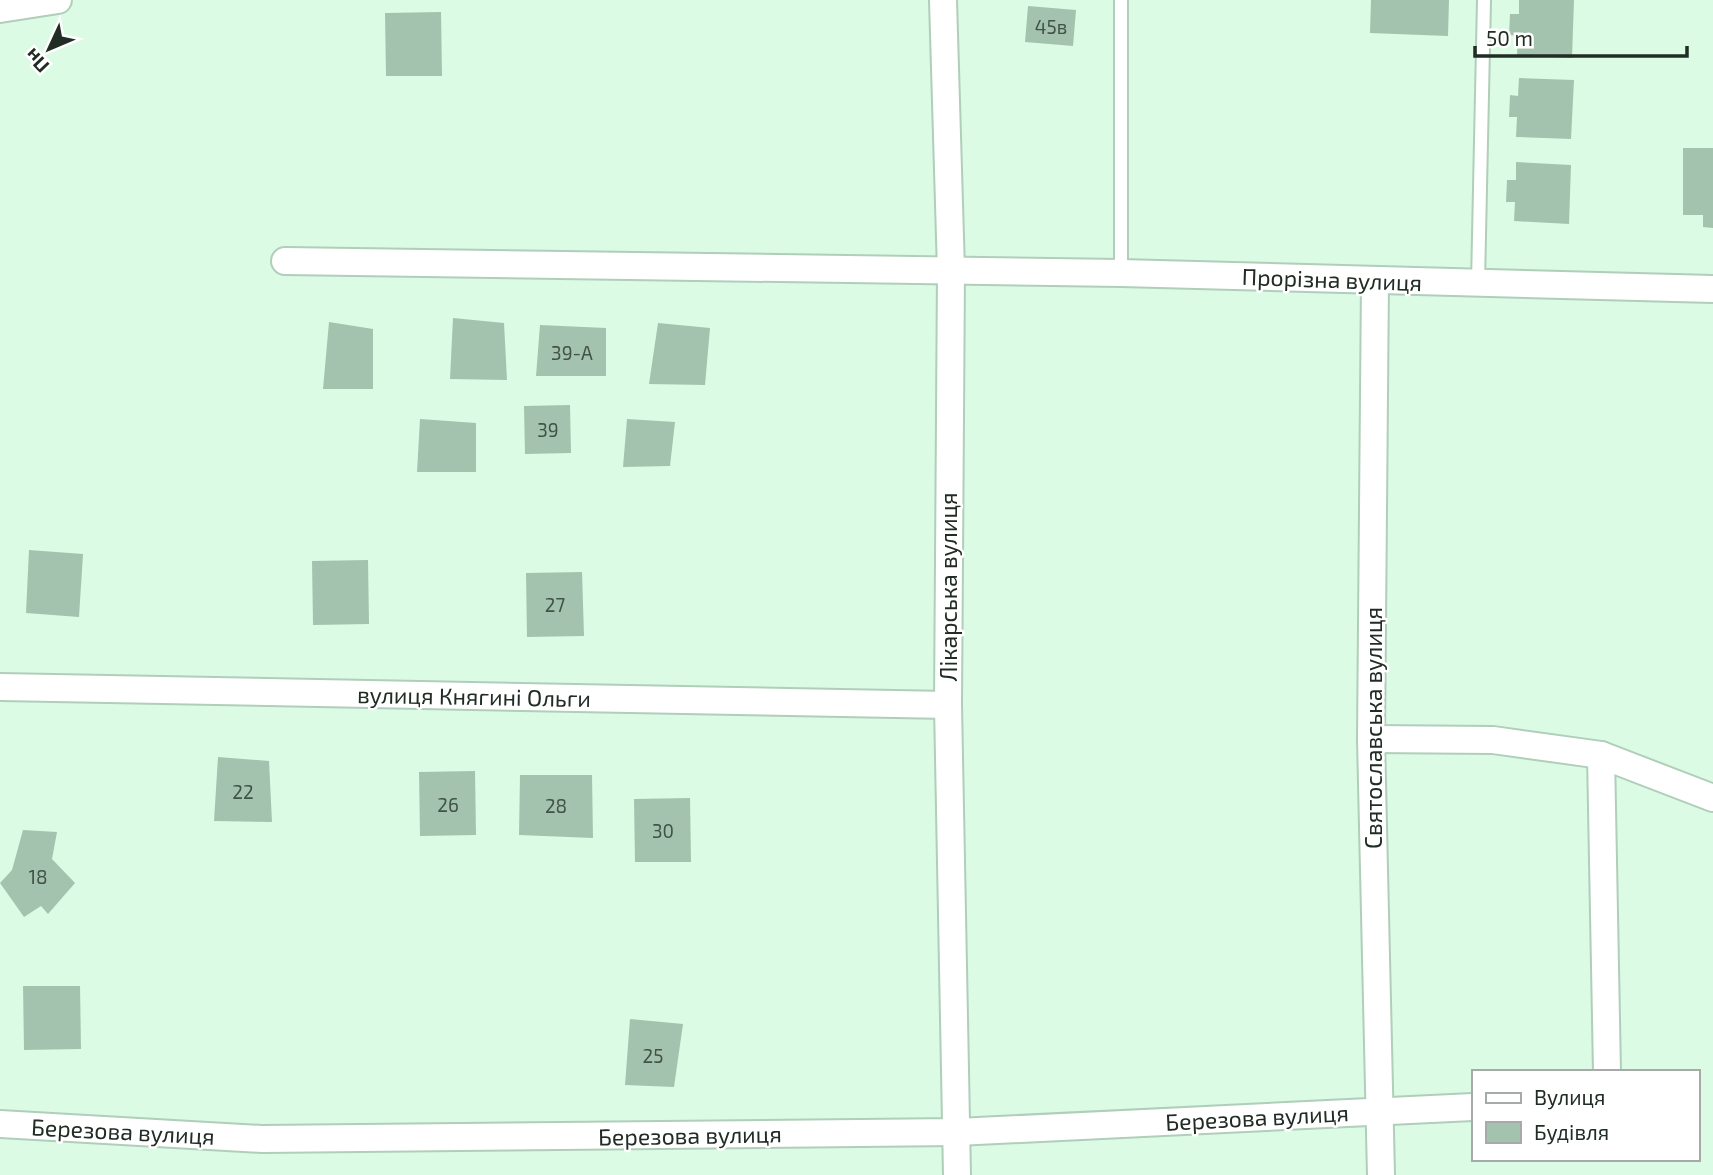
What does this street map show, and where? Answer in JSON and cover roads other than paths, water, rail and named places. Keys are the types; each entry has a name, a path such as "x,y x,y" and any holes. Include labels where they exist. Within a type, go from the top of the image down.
{"street":[{"path":"0,9 58,0"},
{"name":"Лікарська вулиця","path":"943,0 951,271 947,705 957,1175"},
{"path":"285,261 951,271"},
{"name":"Прорізна вулиця","path":"951,271 1713,289"},
{"name":"Святославська вулиця","path":"1375,280 1371,739 1381,1175"},
{"name":"вулиця Княгині Ольги","path":"0,687 947,705"},
{"path":"1371,739 1493,740 1601,755 1713,798"},
{"path":"1601,755 1607,1070"},
{"name":"Березова вулиця","path":"0,1124 262,1139 957,1132 1472,1107"}],"lane":[{"path":"1121,0 1121,273"},
{"path":"1478,283 1484,0"}]}
